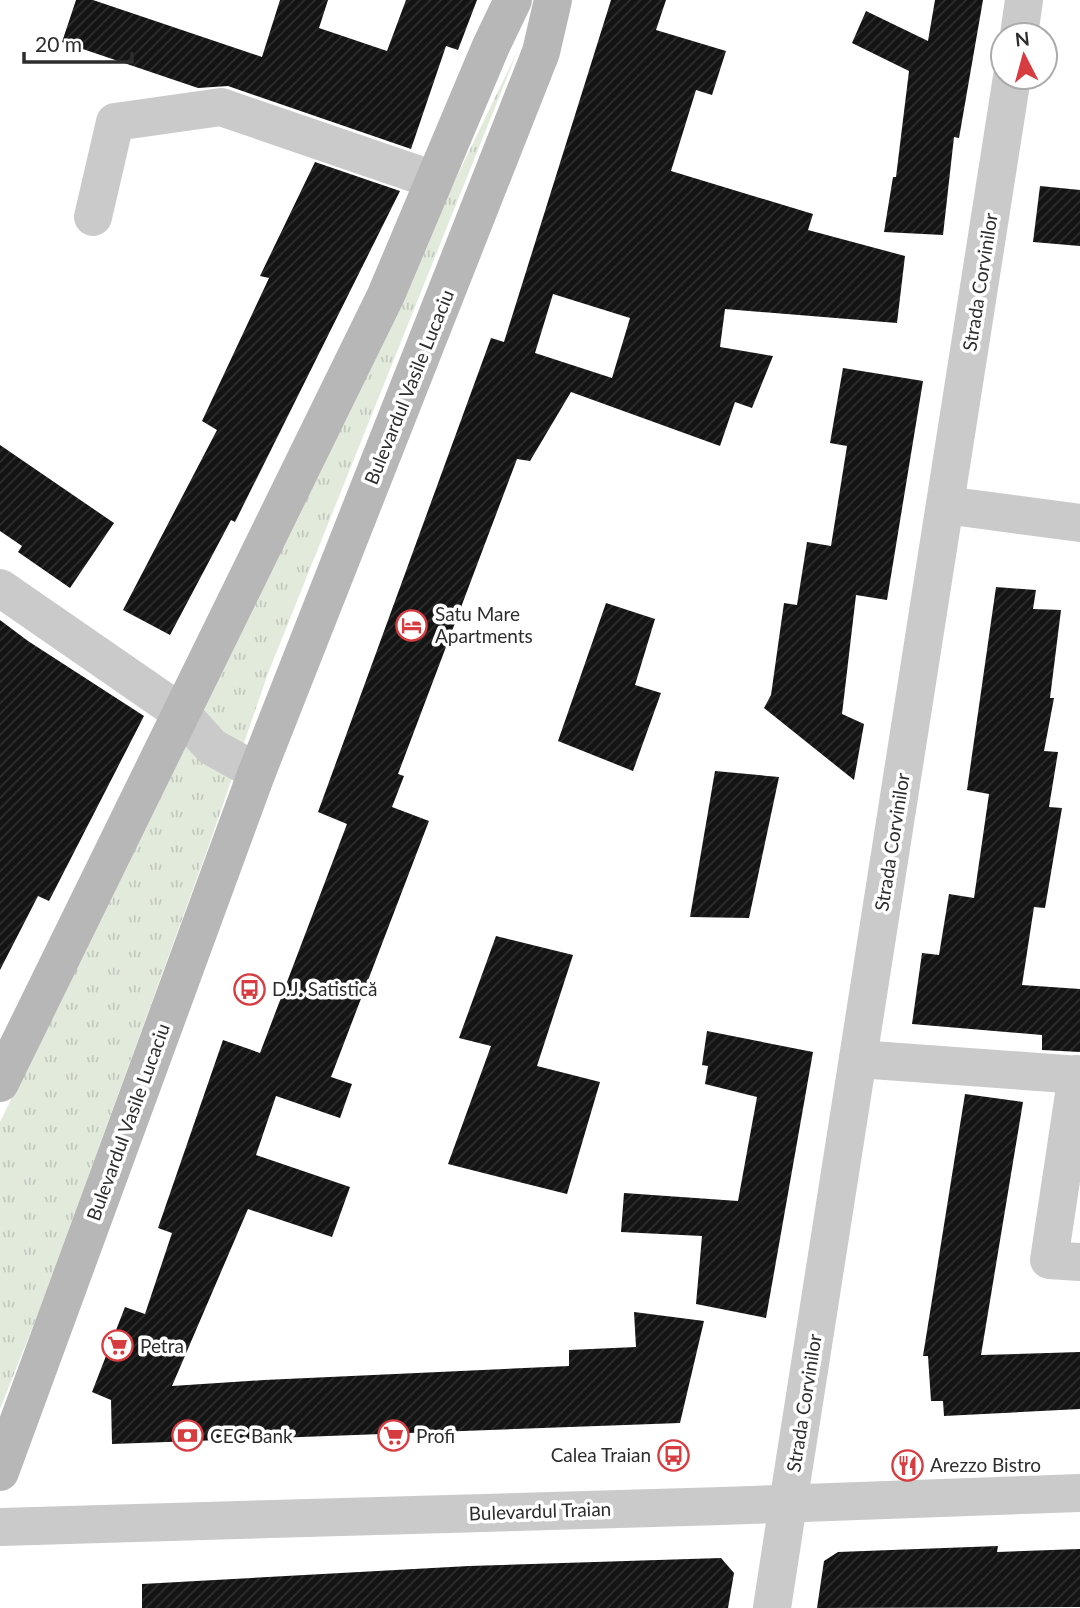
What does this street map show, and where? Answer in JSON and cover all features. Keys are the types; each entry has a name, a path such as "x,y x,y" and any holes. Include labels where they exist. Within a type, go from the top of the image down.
{"main road":[{"path":"0,1083 386,295 513,0"},
{"name":"Bulevardul Vasile Lucaciu","path":"0,1472 257,772 541,52 552,0"}],"street":[{"path":"1021,21 1024,0"},
{"name":"Strada Corvinilor","path":"772,1608 1010,91"},
{"path":"93,216 115,122 221,107 435,180"},
{"path":"945,505 1080,523"},
{"path":"0,588 181,713 212,747 257,772"},
{"path":"858,1059 1078,1075 1049,1260 1080,1262"},
{"name":"Bulevardul Traian","path":"0,1527 1080,1493"}],"green space":[{"path":"518,50 267,676 208,848 39,1311 0,1409 0,1122"}],"building":[{"path":"76,0 93,0 262,57 280,0 328,0 319,28 387,51 406,0 477,0 458,50 446,46 411,149 228,86 198,88 62,42"},
{"path":"611,0 666,0 656,30 726,51 712,95 696,90 671,171 813,214 808,230 905,256 897,323 725,309 720,347 773,356 752,408 735,402 720,446 571,392 530,461 517,459 398,774 404,776 392,807 429,821 331,1077 352,1084 340,1118 276,1096 256,1155 350,1187 332,1237 248,1209 172,1386 569,1366 569,1350 636,1347 634,1312 704,1321 680,1423 112,1444 111,1400 92,1392 125,1307 145,1314 172,1233 158,1228 223,1040 260,1053 347,824 318,812 491,338 504,342","holes":["553,294 630,318 612,378 535,353"]},
{"path":"935,0 983,0 959,138 954,137 943,235 884,232 893,177 896,177 909,71 852,43 866,11 928,41"},
{"path":"315,162 400,191 235,522 231,520 170,635 123,610 217,430 202,421 269,278 260,276"},
{"path":"1040,186 1080,190 1080,246 1033,242"},
{"path":"843,368 923,381 887,600 856,595 842,714 864,724 854,780 764,708 771,695 784,603 797,605 807,542 831,546 847,446 830,443"},
{"path":"0,445 114,523 70,588 18,552 22,546 0,531"},
{"path":"996,587 1036,590 1033,609 1061,610 1050,698 1054,698 1044,751 1058,752 1049,807 1062,808 1045,908 1034,907 1022,985 1080,989 1080,1052 1042,1050 1042,1035 912,1024 922,953 939,955 949,894 974,898 989,794 967,790"},
{"path":"606,603 655,619 635,685 661,693 633,771 558,741"},
{"path":"0,620 144,716 49,901 38,896 0,970"},
{"path":"715,771 779,777 749,918 690,917"},
{"path":"496,936 573,955 537,1066 600,1082 567,1194 448,1164 491,1046 459,1038"},
{"path":"707,1031 813,1052 766,1318 696,1304 702,1236 621,1232 624,1193 738,1201 757,1097 705,1084 708,1066 702,1065"},
{"path":"965,1094 1023,1102 981,1355 1080,1352 1080,1409 944,1416 943,1401 931,1401 928,1356 923,1356"},
{"path":"998,1546 997,1552 1080,1549 1080,1607 817,1608 824,1561 838,1552"},
{"path":"721,1558 734,1573 728,1608 142,1608 142,1584 469,1566"}],"place":[{"name":"Satu Mare Apartments","path":"412,625"},
{"name":"D.J. Satistică","path":"249,989"},
{"name":"Petra","path":"117,1346"},
{"name":"CEC Bank","path":"187,1436"},
{"name":"Profi","path":"393,1436"},
{"name":"Calea Traian","path":"674,1455"},
{"name":"Arezzo Bistro","path":"907,1465"}]}
